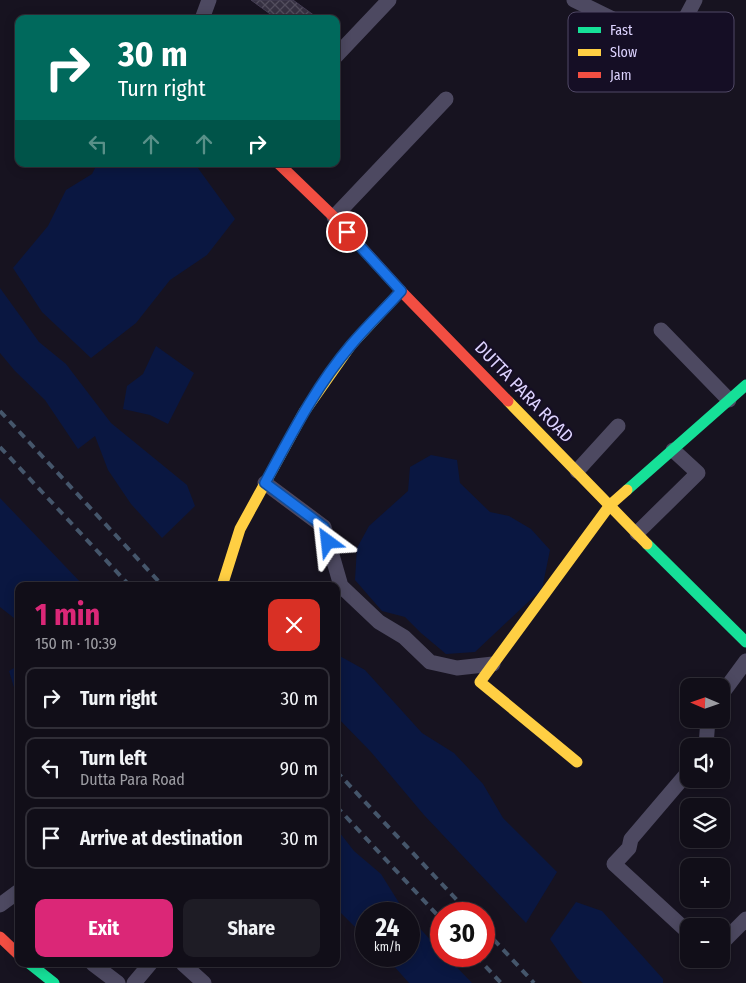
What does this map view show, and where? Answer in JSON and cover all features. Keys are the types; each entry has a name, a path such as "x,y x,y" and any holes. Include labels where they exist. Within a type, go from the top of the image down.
{"street":[{"path":"203,15 209,0"},
{"path":"340,52 389,0"},
{"path":"574,0 599,12"},
{"path":"688,12 695,0"},
{"path":"334,217 446,99"},
{"name":"DUTTA PARA ROAD","path":"282,167 334,217 401,291 746,642"},
{"path":"223,582 240,529 304,412 351,345 401,291"},
{"path":"661,330 730,400"},
{"path":"577,762 480,682 610,505 746,385"},
{"path":"576,471 618,426"},
{"path":"637,533 698,473 673,450"},
{"path":"265,483 324,527 340,582"},
{"path":"340,583 341,586 379,622 404,637 430,662 457,668 493,664"},
{"path":"730,683 746,661"},
{"path":"680,781 630,839 629,848 614,864 680,925"},
{"path":"0,905 15,894"},
{"path":"730,935 746,919"},
{"path":"0,937 15,951"},
{"path":"34,967 54,983"},
{"path":"97,967 118,983"},
{"path":"134,983 147,967"},
{"path":"186,967 204,983"}],"water":[{"path":"96,167 197,167 235,219 207,255 170,280 136,323 91,358 42,312 13,268 48,226 66,190 92,174"},
{"path":"0,288 39,342 66,364 111,423 187,485 195,506 162,538 131,504 108,470 95,436 78,449 45,400 15,371 0,353"},
{"path":"156,346 194,373 168,424 150,415 123,409 127,386 143,374"},
{"path":"431,455 457,460 460,483 490,512 509,516 531,529 550,550 542,589 475,652 446,654 405,617 382,611 355,580 357,548 369,526 408,491 410,467"},
{"path":"0,498 80,582 15,582 15,619 0,607"},
{"path":"340,656 365,670 422,733 454,753 483,784 503,818 557,872 526,923 424,815 371,752 340,720"},
{"path":"15,667 15,691 9,671"},
{"path":"340,833 354,851 381,874 398,902 355,902 355,927 340,912"},
{"path":"576,902 602,911 663,979 663,983 583,983 577,978 550,939"},
{"path":"420,929 430,939 430,967 457,967 472,983 409,983 395,967 420,967"}],"building":[{"path":"251,0 293,0 314,15 272,15"}],"railway":[{"path":"0,411 159,582"},
{"path":"0,447 126,582"},
{"path":"340,775 459,902"},
{"path":"340,810 430,907"},
{"path":"495,941 534,983"},
{"path":"486,967 501,983"}],"traffic: fast":[{"path":"627,490 746,385"},
{"path":"647,544 746,642"},
{"path":"34,967 54,983"}],"traffic: slow":[{"path":"223,582 240,529 304,412 351,345 401,291"},
{"path":"508,401 647,544"},
{"path":"577,762 480,682 610,505 627,490"}],"traffic: jam":[{"path":"282,167 334,217 401,291 508,401"},
{"path":"0,937 15,951"}],"route":[{"path":"328,542 324,527 265,483 304,412 328,377 351,345 401,291 347,232"}]}
